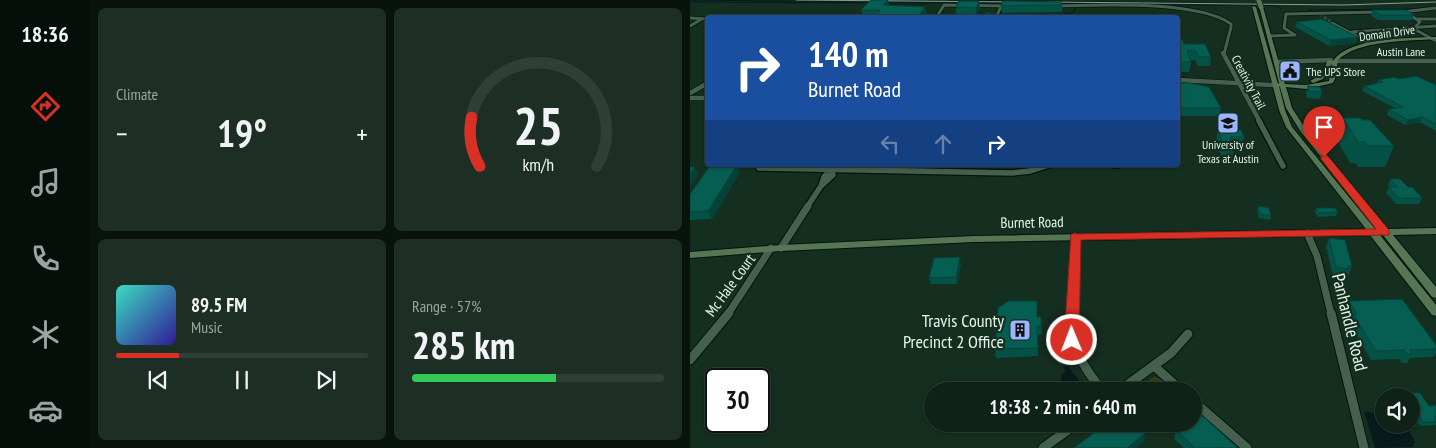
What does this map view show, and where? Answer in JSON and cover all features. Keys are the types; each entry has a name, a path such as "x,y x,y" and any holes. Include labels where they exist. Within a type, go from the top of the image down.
{"main road":[{"path":"1256,2 1261,7 1278,62 1289,108 1304,132 1436,294"},
{"path":"1256,2 1274,83 1289,127 1436,312"},
{"name":"Domain Drive","path":"1319,80 1326,75 1332,62 1339,54 1354,46 1434,38"},
{"name":"Domain Drive","path":"1339,54 1378,44 1434,38"},
{"path":"1351,50 1370,43"},
{"path":"1274,83 1306,87 1328,83 1333,78 1332,62"},
{"path":"1283,84 1319,80 1328,83"},
{"name":"Burnet Road","path":"690,255 776,248 930,240 1075,236 1436,232"}],"street":[{"path":"938,15 944,5 1010,6"},
{"path":"997,15 1000,6"},
{"name":"Creativity Trail","path":"1050,6 1180,7 1209,11 1222,16 1230,22 1232,27 1222,53 1283,166"},
{"path":"1396,12 1424,12 1436,8"},
{"path":"1269,36 1295,35 1284,28 1285,15 1387,12"},
{"path":"1405,12 1420,22 1415,27"},
{"path":"690,18 705,18"},
{"path":"690,26 705,18"},
{"path":"1416,19 1436,19"},
{"path":"1332,23 1370,43"},
{"path":"1352,32 1436,26"},
{"path":"1415,27 1434,38"},
{"path":"1275,55 1302,60"},
{"path":"1278,62 1302,60"},
{"name":"Austin Lane","path":"1302,60 1332,62 1436,61"},
{"path":"1180,80 1274,83"},
{"path":"690,93 705,85"},
{"path":"690,98 705,98"},
{"path":"759,168 834,167 1012,173 1030,171 1042,167"},
{"name":"Mc Hale Court","path":"690,360 731,310 822,186 833,175 834,167"},
{"path":"982,172 993,167"},
{"name":"Panhandle Road","path":"1308,233 1317,256 1364,448"},
{"path":"1075,236 1072,340 1074,350 1087,374 1095,382"},
{"path":"1132,382 1171,354 1188,334"},
{"path":"1154,366 1172,382"},
{"path":"1202,409 1247,448"},
{"path":"1043,448 1065,432"}],"green space":[{"path":"1154,377 1165,382 1146,382"}],"shaded area":[{"path":"1068,366 1080,382 1061,382 1061,374 1066,372 1063,367"},
{"path":"1364,411 1374,413 1375,433 1410,433 1415,441 1413,447 1375,448"}],"building":[{"path":"871,0 888,0 883,5 925,7 920,14 925,14 876,15 880,10 861,10"},
{"path":"959,1 979,1 976,8 956,7"},
{"path":"1003,1 1061,2 1062,5 1001,6"},
{"path":"1372,10 1406,10 1414,15 1380,15"},
{"path":"1322,19 1358,37 1331,40 1297,22"},
{"path":"1180,39 1182,39 1184,44 1205,44 1211,57 1199,57 1196,51 1187,51 1191,62 1180,62"},
{"path":"1416,76 1436,85 1436,124 1422,117 1408,120 1389,109 1403,107 1364,86 1383,82 1378,80"},
{"path":"1180,83 1209,87 1221,108 1180,108"},
{"path":"1308,86 1320,87 1322,92 1309,91"},
{"path":"1343,118 1370,120 1394,146 1367,146 1364,142 1358,142"},
{"path":"1218,130 1241,130 1244,137 1230,137 1234,147 1224,147"},
{"path":"690,167 695,167 690,174"},
{"path":"709,167 736,167 708,211 690,212 690,194"},
{"path":"1390,179 1400,179 1408,187 1412,187 1422,198 1398,198 1389,187 1398,187"},
{"path":"1258,206 1269,208 1271,216 1260,214"},
{"path":"1316,208 1335,208 1338,212 1319,213"},
{"path":"1329,238 1345,240 1352,266 1348,266 1349,269 1336,267"},
{"path":"960,257 956,277 929,278 934,258"},
{"path":"1402,299 1436,345 1436,349 1410,350 1412,354 1407,354 1404,350 1376,351 1353,314 1357,314 1349,301"},
{"name":"Travis County Precinct 2 Office","path":"1008,301 1037,301 1037,317 1041,317 1041,326 1037,326 1038,348 995,349 998,308"},
{"path":"1420,393 1429,406 1436,405 1436,422 1423,422 1420,418"},
{"path":"1202,416 1238,448 1195,448 1178,432 1202,432"},
{"path":"1095,432 1145,433 1127,448 1074,448"}],"waterway":[{"path":"690,0 871,2"},
{"path":"948,0 1276,4"},
{"path":"690,2 870,3"},
{"path":"888,2 961,3"},
{"path":"978,3 1003,3"},
{"path":"887,4 927,4"},
{"path":"1060,4 1073,4"},
{"path":"1153,5 1258,5"},
{"path":"1263,5 1277,6 1282,9"},
{"path":"1060,15 1075,11 1075,7"},
{"path":"1309,10 1415,9"}],"tunnel":[{"path":"1320,14 1332,23"}],"railway":[{"path":"796,0 1016,2"},
{"path":"1049,2 1343,5 1436,2"}],"place":[{"name":"The UPS Store","path":"1290,71"},
{"name":"University of Texas at Austin","path":"1228,123"},
{"name":"Travis County Precinct 2 Office","path":"1020,330"}],"route":[{"path":"1072,340 1070,329 1076,258 1075,236 1385,232 1324,157"}]}
